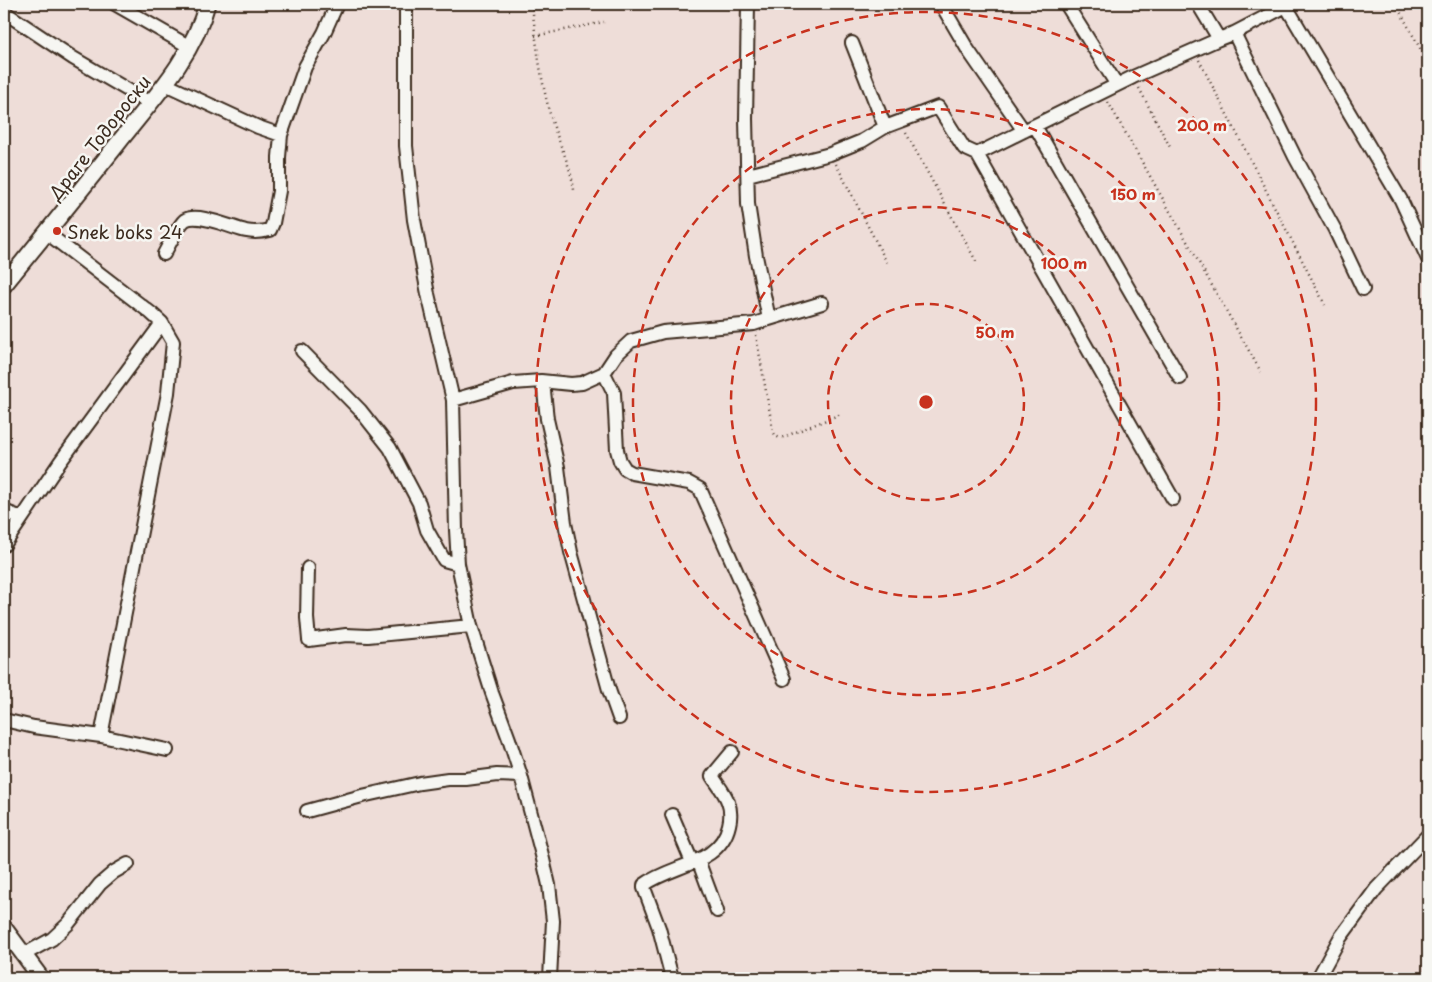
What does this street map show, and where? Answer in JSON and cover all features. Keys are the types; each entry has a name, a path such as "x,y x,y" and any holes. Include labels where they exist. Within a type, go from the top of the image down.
{"street":[{"path":"116,4 190,48"},
{"name":"Драге Тодороски","path":"4,284 47,233 165,84 190,48 207,4"},
{"path":"164,254 182,223 190,218 212,220 247,231 261,232 270,230 279,191 281,135 305,67 324,33 336,4"},
{"path":"406,4 406,146 414,220 428,294 453,400 458,564 471,626 521,776 549,885 553,921 550,978"},
{"path":"748,4 746,119 748,204 769,319"},
{"path":"941,4 968,50 1030,128 1180,378"},
{"path":"1066,4 1117,85"},
{"path":"1198,4 1220,39"},
{"path":"977,154 1133,77 1234,33 1288,5 1401,200 1428,259"},
{"path":"4,12 73,58 150,103"},
{"path":"1234,33 1363,288"},
{"path":"852,43 885,126"},
{"path":"165,84 258,127 281,135"},
{"path":"748,175 830,154 862,141 885,126 938,108 964,148 977,154 1174,499"},
{"path":"47,233 151,313 162,323 173,342 168,393 101,736"},
{"path":"453,400 513,383 540,381 571,384 582,383 604,373 616,355 630,341 663,332 754,324 822,303"},
{"path":"4,545 60,462 162,323"},
{"path":"302,351 360,410 390,448 419,504 427,530 444,560 458,564"},
{"path":"604,373 614,393 617,450 620,461 625,469 632,473 689,483 700,489 784,679"},
{"path":"540,381 544,391 547,419 558,467 565,523 571,552 609,690 619,718"},
{"path":"4,511 22,518"},
{"path":"308,568 307,618 309,640 346,635 368,636 471,626"},
{"path":"4,720 34,727 101,736 167,750"},
{"path":"672,978 659,928 644,885 661,875 695,861 719,847 728,829 730,810 728,800 712,776 732,752"},
{"path":"307,811 420,783 497,775 521,776"},
{"path":"672,815 717,911"},
{"path":"1318,978 1340,938 1376,889 1428,835"},
{"path":"23,955 52,939 68,924 100,884 114,872 128,864"},
{"path":"4,928 41,978"}],"path":[{"path":"532,4 535,36 552,120 570,169 574,190"},
{"path":"1396,4 1428,63"},
{"path":"535,36 604,22"},
{"path":"1194,50 1326,305"},
{"path":"1133,77 1171,148"},
{"path":"1102,92 1261,372"},
{"path":"900,121 977,263"},
{"path":"830,154 887,263"},
{"path":"754,324 774,433 781,438 841,414"}],"place":[{"name":"Snek boks 24","path":"57,231"}]}
